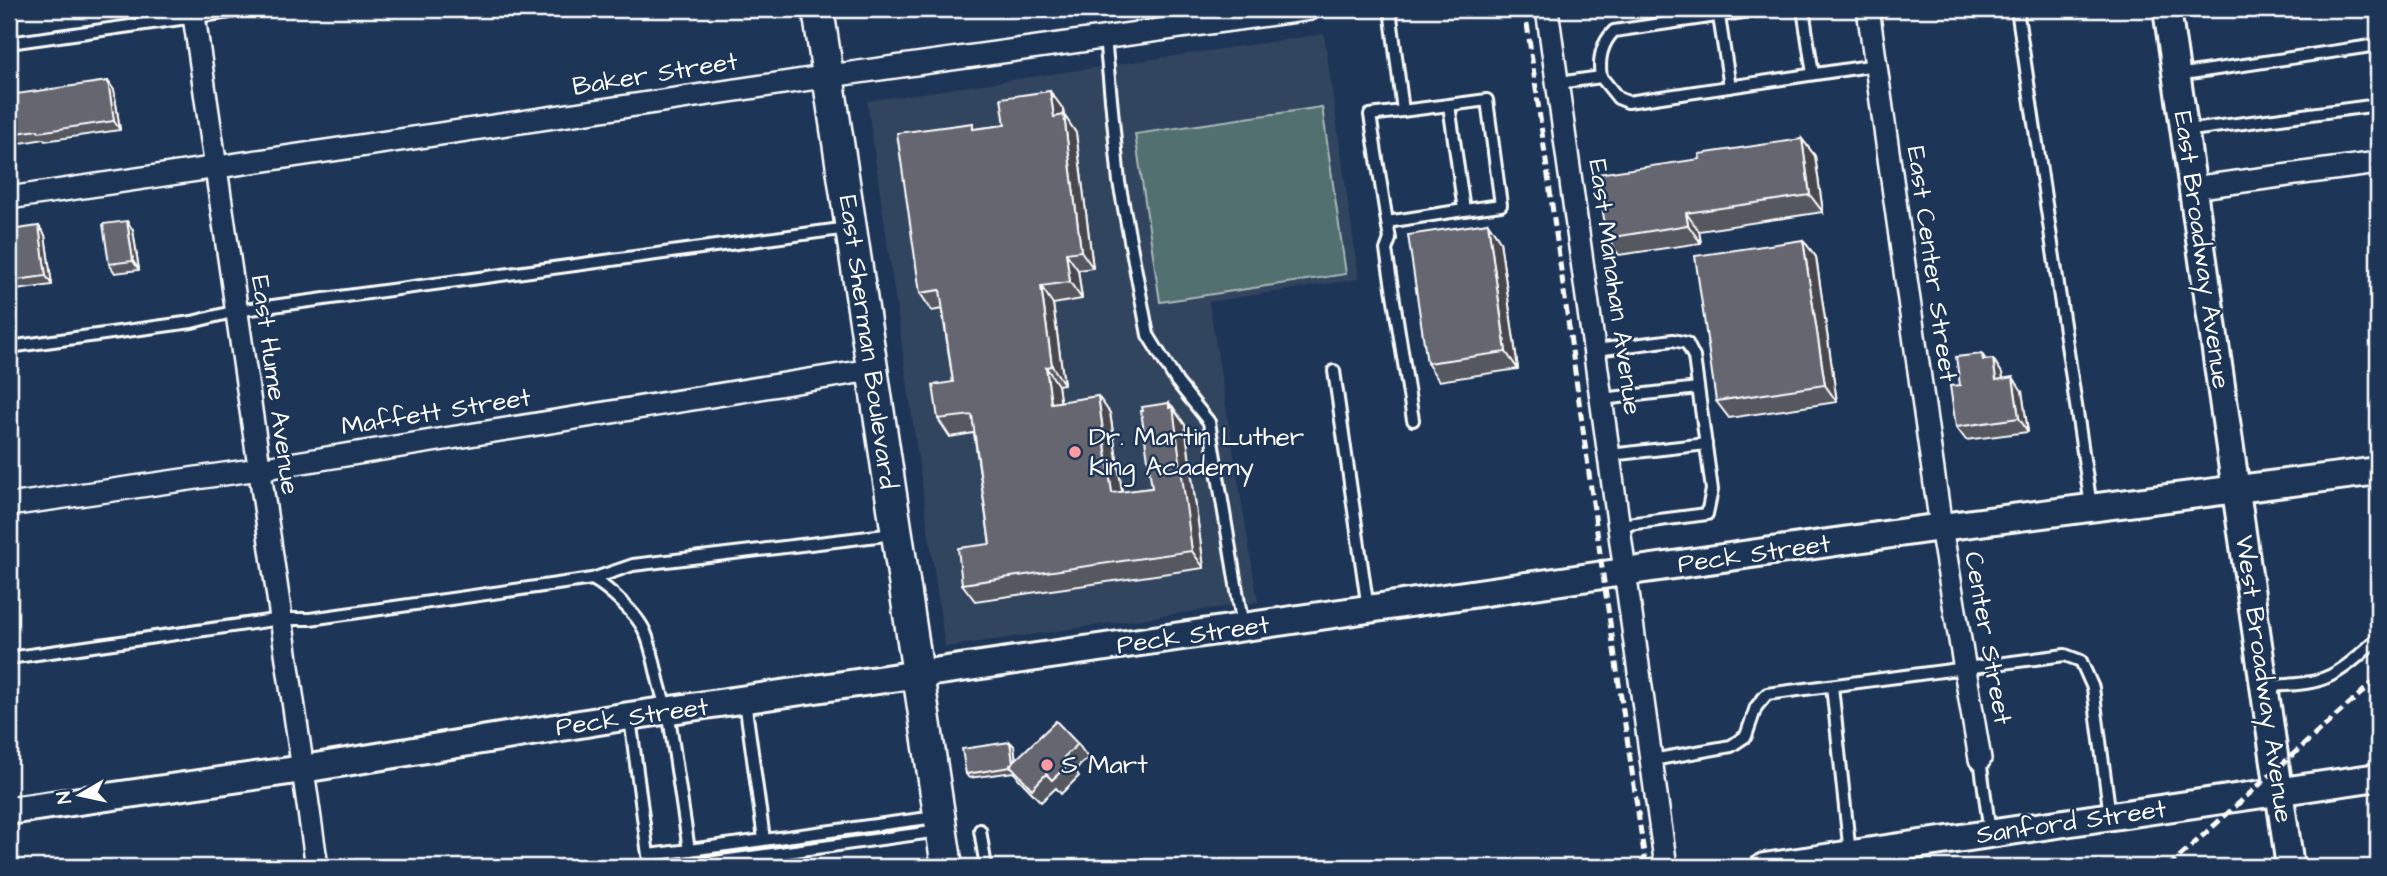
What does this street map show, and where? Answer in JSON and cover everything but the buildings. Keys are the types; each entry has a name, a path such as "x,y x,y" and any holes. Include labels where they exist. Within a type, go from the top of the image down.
{"main road":[{"name":"East Sherman Boulevard","path":"818,9 947,867"}],"street":[{"name":"Baker Street","path":"9,198 830,76 1310,9"},
{"name":"East Manahan Avenue","path":"1548,9 1666,867"},
{"name":"East Center Street","path":"1868,9 1941,527"},
{"name":"East Broadway Avenue","path":"2167,9 2237,491"},
{"name":"East Hume Avenue","path":"194,13 317,867"},
{"path":"2192,188 2378,163"},
{"name":"Maffett Street","path":"9,505 259,469 871,370"},
{"name":"Peck Street","path":"9,811 303,769 668,710 1368,609 1941,527 2378,471"},
{"name":"West Broadway Avenue","path":"2237,491 2290,867"},
{"name":"Center Street","path":"1941,527 1980,759"},
{"name":"Sanford Street","path":"1764,867 2378,777"}],"lane":[{"path":"9,43 194,13 253,9"},
{"path":"1390,9 1403,111"},
{"path":"1764,9 1718,12 1614,31 1604,41 1599,64 1601,77 1618,99 1628,102 1876,65"},
{"path":"1803,9 1813,74"},
{"path":"2018,9 2091,509"},
{"path":"1718,12 1730,87"},
{"path":"1105,37 1119,182 1148,335 1178,382 1209,422 1243,627"},
{"path":"2176,75 2378,45"},
{"path":"1558,83 1601,77"},
{"path":"1387,222 1501,205 1488,100 1370,115 1387,222 1390,239 1386,250 1413,420"},
{"path":"1450,105 1464,210"},
{"path":"2184,131 2378,105"},
{"path":"9,347 192,322 236,311 851,228"},
{"path":"1596,350 1673,340 1687,343 1694,357 1706,444 1712,490 1707,514 1620,525"},
{"path":"1334,371 1368,609"},
{"path":"1602,399 1698,388"},
{"path":"1610,455 1706,444"},
{"path":"9,658 281,619 310,619 592,579 633,565 897,534"},
{"path":"592,579 609,588 645,630 660,695 668,710 688,850"},
{"path":"2265,686 2297,684 2326,677 2354,660 2378,638"},
{"path":"1651,761 1731,746 1746,736 1756,707 1767,694 2066,655 2081,661 2093,688 2110,816"},
{"path":"1832,686 1850,854"},
{"path":"745,701 764,839"},
{"path":"629,716 649,855 764,839 940,824"},
{"path":"1980,759 1990,833"},
{"path":"678,867 940,824"},
{"path":"980,830 986,867"}],"shaded area":[{"name":"Dr. Martin Luther King Academy","path":"1324,34 1359,279 1209,302 1258,602 945,647 867,101"}],"green space":[{"path":"1322,107 1346,274 1160,302 1135,134"}],"railway":[{"path":"1525,9 1646,867"},
{"path":"2168,867 2378,678"}],"place":[{"name":"Dr. Martin Luther King Academy","path":"1075,452"},
{"name":"S Mart","path":"1047,765"}]}
